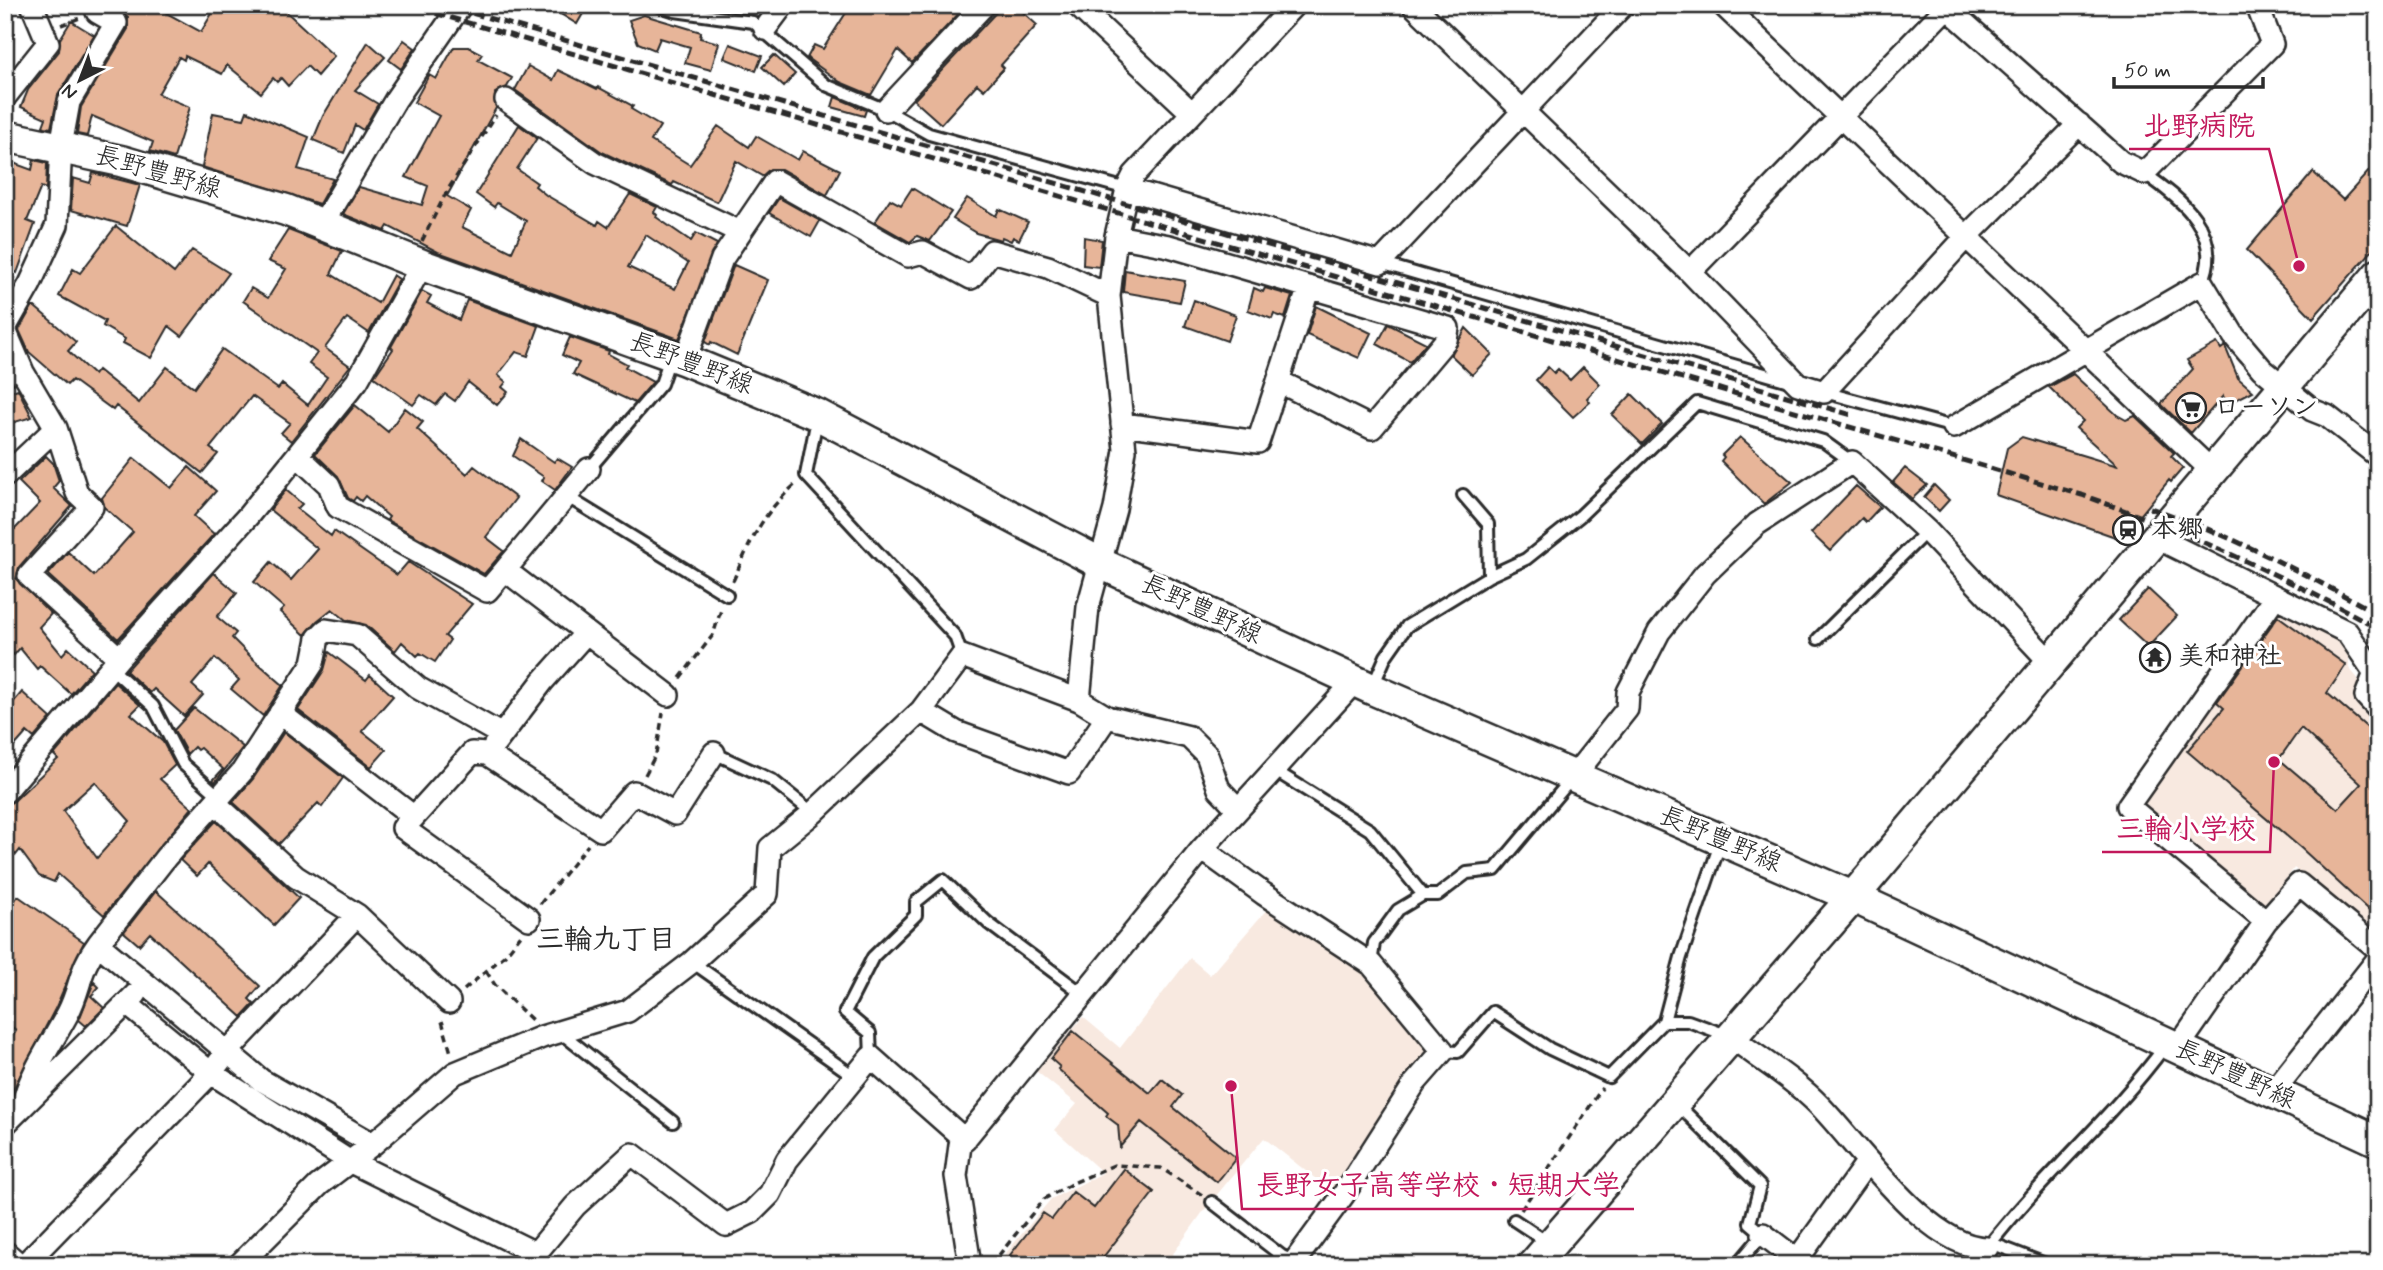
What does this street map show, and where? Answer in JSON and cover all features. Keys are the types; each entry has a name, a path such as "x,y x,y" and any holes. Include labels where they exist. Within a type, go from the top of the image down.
{"main road":[{"name":"長野豊野線","path":"5,136 121,161 286,210 417,263 678,358 818,415 1102,564 1363,685 1853,897 2378,1141"},
{"path":"1541,1254 1853,897 2378,275"}],"street":[{"path":"5,97 48,43 32,5"},
{"path":"321,226 396,99 461,5"},
{"path":"765,29 783,5"},
{"path":"886,110 984,5"},
{"path":"1077,5 1192,113"},
{"path":"1079,700 1088,607 1102,564 1125,450 1109,296 1116,236 1127,189 1134,175 1294,5"},
{"path":"1413,5 1690,272 1798,384 1824,391 1966,237 2079,124"},
{"path":"1127,189 1380,263 1623,5"},
{"path":"1723,5 2085,353 2212,471"},
{"path":"1690,272 1946,6 2121,163 2144,173 2272,44 2257,5"},
{"path":"97,12 116,23 69,102 61,146 57,225 30,284 5,329 14,376 56,428 77,492 92,508 29,576 115,663"},
{"path":"506,100 595,163 740,232"},
{"path":"678,358 722,259 775,181 908,256 923,251 971,278 992,251 1048,267 1109,296"},
{"path":"1116,236 1169,246 1448,328 1446,340 1371,428 1278,381"},
{"path":"5,792 115,663 248,516 357,381 417,263"},
{"path":"1954,427 2202,283 2234,336 2283,388 2312,410 2327,416 2378,456"},
{"path":"1122,424 1258,442 1309,287"},
{"path":"5,475 56,428"},
{"path":"298,456 329,485 338,507 487,592 589,469"},
{"path":"1573,777 1627,709 1628,692 1659,632 1705,574 1757,524 1852,462 1927,531 2051,663"},
{"path":"2157,538 2347,632 2375,673 2366,696 2378,709"},
{"path":"505,570 668,695"},
{"path":"2266,921 2128,806 2275,597"},
{"path":"21,1108 29,1079 69,1011 84,962 166,857 242,772 313,663 317,638 326,630 357,635 418,688 502,735"},
{"path":"487,754 586,633"},
{"path":"239,1265 319,1185 373,1144 455,1073 551,1034 628,1012 692,962 767,894 770,848 813,813 922,711 962,656 1079,700 1107,717 1189,737 1207,755 1219,789 1238,809"},
{"path":"970,1265 956,1176 960,1145 1202,849 1274,769 1363,685"},
{"path":"922,711 956,732 1069,773 1107,717"},
{"path":"280,713 414,817"},
{"path":"529,919 403,828 472,753 487,754 601,830 634,792 675,814 714,753"},
{"path":"218,800 296,877 358,915 449,1002"},
{"path":"1202,849 1264,894 1371,964 1443,1051 1415,1083 1344,1194 1293,1263"},
{"path":"2172,1046 2266,921 2299,884 2378,949"},
{"path":"5,1252 22,1265 211,1073 226,1053 358,915"},
{"path":"98,944 261,1080 373,1144"},
{"path":"2272,1093 2378,959"},
{"path":"5,1124 145,985"},
{"path":"127,1004 211,1073 349,1161 531,1259 575,1206 632,1154 726,1225 752,1212 770,1194 787,1160 871,1057 965,1140"},
{"path":"1731,1037 1818,1104 1911,1210 1972,1248 1985,1252"},
{"path":"1763,1234 1797,1259 1868,1161"}],"lane":[{"path":"663,6 753,22 765,29 826,85 886,110 929,134 1127,189"},
{"path":"2144,173 2192,211 2203,231 2210,267 2202,283"},
{"path":"1380,263 1798,384"},
{"path":"589,469 661,384 678,358"},
{"path":"1824,391 1954,427"},
{"path":"1363,685 1407,626 1489,576 1526,559 1580,516 1697,403 1823,441 1852,462"},
{"path":"818,415 806,475 955,636 962,656"},
{"path":"1463,495 1488,524 1489,576"},
{"path":"566,496 727,595"},
{"path":"1818,639 1927,531"},
{"path":"115,663 153,706 183,764 218,800"},
{"path":"714,753 772,780 813,813"},
{"path":"1274,769 1370,830 1423,895"},
{"path":"1371,964 1374,943 1398,910 1423,895 1438,895 1467,873 1495,870 1573,777"},
{"path":"1443,1051 1458,1052 1493,1012 1550,1049 1609,1077 1664,1021 1681,957 1721,840"},
{"path":"871,1057 870,1032 845,1013 873,957 916,915 916,902 943,880 988,923 1083,994"},
{"path":"692,962 855,1077"},
{"path":"1664,1021 1689,1021 1731,1037"},
{"path":"551,1034 673,1122"},
{"path":"2048,1265 1985,1252 2035,1191 2172,1046"},
{"path":"1674,1102 1760,1186 1750,1223 1763,1234 1737,1265"},
{"path":"1212,1202 1293,1263"},
{"path":"1514,1220 1541,1254"}],"path":[{"path":"44,36 59,26 97,12"},
{"path":"417,263 447,191 506,100"},
{"path":"634,792 656,754 668,695 713,635 756,529 773,504 806,475"},
{"path":"486,971 495,985 536,1024 551,1034"},
{"path":"449,1002 441,1021 455,1073"},
{"path":"1514,1220 1609,1077"},
{"path":"990,1265 1044,1199 1114,1165 1161,1168 1212,1202"}],"shaded area":[{"path":"2281,606 2337,639 2349,657 2349,668 2361,682 2354,697 2378,721 2378,940 2294,868 2265,910 2140,804"},
{"path":"1269,907 1375,981 1431,1049 1335,1194 1264,1138 1205,1209 1165,1265 996,1265 1051,1199 1103,1173 1055,1130 1077,1104 1036,1071 1083,1017 1120,1048 1190,958 1210,975"}],"building":[{"path":"122,5 152,5 201,32 217,5 279,5 334,56 317,76 307,66 288,86 281,78 277,82 273,78 261,93 227,65 222,74 185,56 184,60 179,57 158,94 190,107 174,158 150,151 153,142 92,116 87,136 77,134 81,107 128,29 128,17 119,10"},
{"path":"546,5 588,5 577,24"},
{"path":"851,5 961,5 964,8 912,63 898,50 871,95 840,82 807,58 814,45 823,49"},
{"path":"1003,5 1015,5 1037,25 1001,65 1004,68 984,90 977,84 941,124 914,100"},
{"path":"644,15 701,32 700,38 719,43 711,70 685,63 690,47 660,38 655,50 638,43 629,20"},
{"path":"71,21 94,35 58,95 51,128 45,127 46,118 21,107 28,90 59,51 60,39"},
{"path":"404,40 415,48 401,69 389,60"},
{"path":"368,42 385,57 355,90 378,104 363,130 355,125 344,153 313,140 323,116"},
{"path":"730,44 762,56 756,71 724,58"},
{"path":"454,47 469,47 482,54 478,60 512,78 507,87 495,93 496,108 447,196 471,210 462,227 512,252 526,221 497,203 494,207 476,194 519,125 537,138 517,169 537,183 535,186 546,195 597,225 599,221 608,227 630,194 657,207 654,212 656,217 691,241 696,233 717,244 679,339 438,252 388,226 385,231 343,214 359,187 422,205 428,186 406,177 439,116 414,102 429,75 436,79","holes":["646,235 688,263 675,289 628,267"]},
{"path":"774,55 795,74 784,87 762,67"},
{"path":"528,66 553,80 558,70 633,106 631,109 660,126 651,141 690,165 718,126 749,147 756,136 798,160 803,151 840,170 827,195 781,169 770,169 762,176 736,161 717,202 674,182 672,185 602,152 515,90"},
{"path":"835,97 866,110 864,116 832,107"},
{"path":"247,111 309,137 298,169 333,179 319,204 202,167 213,113 244,119"},
{"path":"5,160 32,170 34,160 47,163 46,189 41,187 27,221 35,224 17,273 5,266"},
{"path":"2378,161 2378,244 2313,318 2247,250 2313,172 2343,200"},
{"path":"93,173 140,185 127,226 71,210 73,178 90,183"},
{"path":"912,188 951,212 930,241 917,236 910,242 875,222 890,199 901,205"},
{"path":"779,198 820,221 811,237 769,213"},
{"path":"967,198 996,216 999,209 1028,222 1019,240 1013,237 1011,241 1002,237 1001,240 976,233 953,219"},
{"path":"116,226 174,273 192,250 229,273 182,336 169,326 151,358 123,343 125,339 103,326 105,321 59,296 73,269 80,273"},
{"path":"288,230 342,251 331,274 378,303 393,275 399,279 369,333 347,318 325,348 350,366 291,441 281,433 290,423 252,396 210,448 218,454 202,473 116,406 113,410 72,380 67,385 29,352 19,330 32,307 35,307 76,342 68,351 94,375 98,370 139,403 167,367 194,388 222,349 278,389 282,384 308,405 327,377 309,364 317,353 243,301 251,288 268,298 286,269 268,261"},
{"path":"1084,237 1102,240 1099,267 1083,265"},
{"path":"734,265 768,280 737,355 711,342 710,345 705,342"},
{"path":"1125,270 1185,281 1180,302 1123,292"},
{"path":"1254,288 1263,292 1265,288 1292,296 1285,318 1274,314 1272,319 1248,310"},
{"path":"422,291 431,296 427,303 459,320 467,300 539,326 528,356 516,352 498,375 506,382 502,387 508,392 497,405 468,382 455,401 445,394 436,405 421,395 413,405 374,377 393,349 391,347"},
{"path":"1194,300 1236,315 1227,341 1185,326"},
{"path":"1316,306 1371,333 1359,358 1307,335"},
{"path":"1388,324 1426,343 1410,362 1377,344"},
{"path":"1466,328 1492,354 1472,375 1451,355"},
{"path":"570,337 609,351 608,354 627,364 625,367 653,382 635,403 573,374 579,363 562,355"},
{"path":"2217,343 2221,349 2225,346 2238,378 2253,391 2228,404 2223,396 2191,433 2161,404 2193,369 2187,360"},
{"path":"1548,367 1554,373 1558,369 1570,380 1583,367 1600,384 1587,398 1590,402 1573,417 1536,380"},
{"path":"2073,374 2117,415 2126,420 2135,416 2174,453 2171,456 2183,468 2171,482 2169,480 2121,539 1996,495 2007,448 2022,437 2118,466 2076,428 2083,421 2049,387"},
{"path":"18,389 32,417 5,425 5,393"},
{"path":"1632,394 1662,424 1642,444 1612,415"},
{"path":"355,405 388,432 405,408 423,422 417,429 467,474 474,466 516,498 486,537 504,551 484,574 387,520 389,517 365,496 361,501 356,497 353,501 348,498 338,476 315,454"},
{"path":"1740,437 1792,482 1764,504 1721,461 1724,457 1722,455"},
{"path":"521,439 554,462 557,458 572,467 555,490 542,481 544,477 513,456"},
{"path":"46,456 53,463 59,481 53,488 72,506 19,567 16,579 51,614 39,627 62,655 68,648 92,670 71,694 40,666 37,669 20,648 14,655 5,647 5,519 15,529 40,503 19,482"},
{"path":"134,458 171,488 189,467 216,491 194,516 214,534 118,639 48,575 68,552 94,576 133,532 105,508 102,498"},
{"path":"1905,468 1927,485 1912,499 1893,482"},
{"path":"1934,485 1949,500 1939,511 1924,497"},
{"path":"1856,486 1880,507 1866,522 1862,518 1830,551 1811,533"},
{"path":"286,490 302,504 297,509 331,536 334,531 397,575 408,562 472,604 445,636 450,640 435,662 420,653 417,656 402,642 395,651 366,625 346,620 332,609 305,635 280,612 284,608 254,582 271,562 291,580 318,549 270,510"},
{"path":"214,573 237,593 217,617 236,633 232,638 283,685 263,716 231,689 239,680 215,658 192,685 203,695 184,716 154,689 150,693 126,671"},
{"path":"2148,589 2177,616 2148,647 2119,620"},
{"path":"2278,616 2346,665 2327,693 2378,737 2378,919 2302,849 2187,751 2224,708 2217,702","holes":["2301,728 2361,784 2338,809 2279,759"]},
{"path":"329,652 366,680 370,675 393,696 362,731 386,750 371,767 298,710 324,670"},
{"path":"115,683 140,705 131,714 163,742 175,765 160,779 192,808 104,915 58,874 54,882 39,876 20,850 16,855 5,846 5,805 14,801 58,759 54,755","holes":["95,782 130,821 97,858 63,811"]},
{"path":"22,692 51,718 34,738 27,732 5,757 5,712"},
{"path":"194,708 243,747 215,782 213,780 223,769 200,748 197,750 194,747 187,754 174,730"},
{"path":"284,732 343,778 322,807 318,803 279,844 233,802 253,779"},
{"path":"216,821 299,898 274,925 208,864 197,876 180,860"},
{"path":"156,891 260,986 249,999 254,1004 242,1017 150,933 139,945 124,932"},
{"path":"18,896 84,942 56,1007 5,1105 5,1048 16,1030 5,1022 5,914"},
{"path":"94,982 99,987 91,996 104,1008 86,1026 79,1020"},
{"path":"1073,1031 1150,1093 1162,1079 1182,1095 1173,1107 1236,1158 1217,1182 1141,1122 1120,1147 1118,1125 1058,1069 1060,1067 1051,1059"},
{"path":"1124,1169 1154,1192 1097,1265 1023,1265 1010,1255 1043,1213 1052,1219 1073,1192 1094,1208"}],"railway":[{"path":"407,5 2082,495 2233,555 2378,628"},
{"path":"444,5 1852,415"},
{"path":"2150,508 2238,542 2378,614"}],"place":[{"name":"北野病院","path":"2299,266"},
{"name":"ローソン","path":"2191,408"},
{"name":"本郷","path":"2128,530"},
{"name":"美和神社","path":"2155,657"},
{"name":"三輪小学校","path":"2274,762"},
{"name":"長野女子高等学校・短期大学","path":"1231,1086"}],"district":[{"name":"三輪九丁目","path":"606,940"}]}
